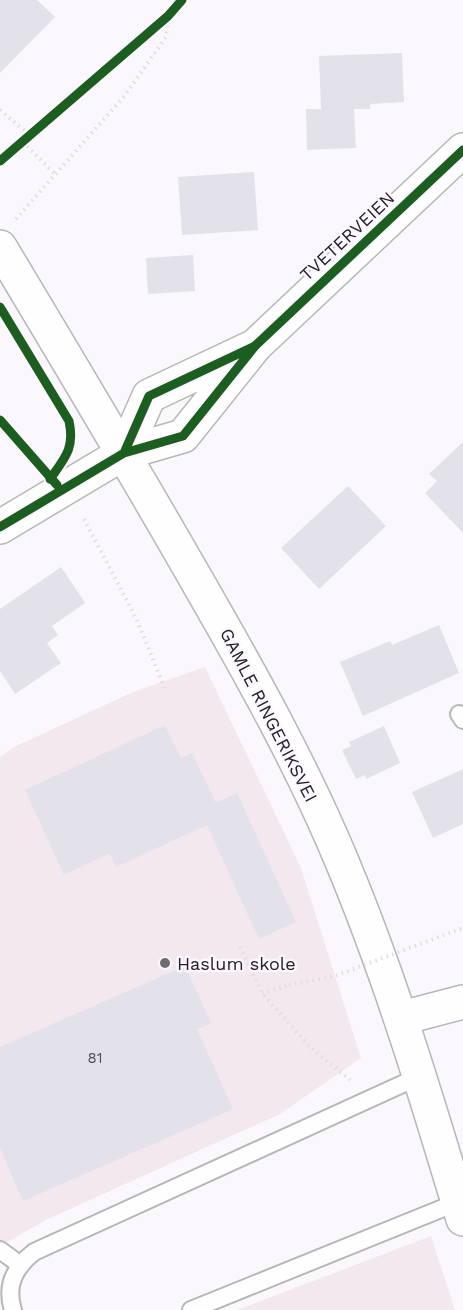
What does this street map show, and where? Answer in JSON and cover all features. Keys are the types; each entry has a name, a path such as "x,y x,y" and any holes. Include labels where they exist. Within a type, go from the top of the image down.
{"main road":[{"name":"TVETERVEIEN","path":"124,453 183,436 255,346 463,150"},
{"name":"GAMLE RINGERIKSVEI","path":"6,234 124,453 254,680 302,775 343,864 402,1018 460,1210"},
{"name":"TVETERVEIEN","path":"124,453 149,396 255,346"},
{"path":"0,527 124,453"},
{"path":"402,1018 463,1002"}],"lane":[{"path":"13,1310 10,1295 12,1275 19,1263 34,1252 420,1076"},
{"path":"191,1310 460,1210"},
{"path":"0,1250 19,1263"}],"path":[{"path":"159,23 175,8"},
{"path":"6,234 125,95 166,37 168,16"},
{"path":"0,110 23,142 56,175"},
{"path":"23,142 39,129"},
{"path":"61,490 83,518 137,620 165,689"},
{"path":"262,993 335,976 463,928"},
{"path":"240,947 262,993 310,1047 371,1098"}],"shaded area":[{"name":"Haslum skole","path":"205,667 301,868 361,1058 280,1114 46,1220 0,1246 0,757 14,747 133,692"},
{"path":"431,1236 455,1310 237,1310"}],"building":[{"path":"0,0 37,0 55,17 0,73"},
{"path":"402,53 404,102 370,104 370,109 354,109 356,148 307,150 306,109 321,109 319,56"},
{"path":"254,172 258,230 182,235 178,177"},
{"path":"193,255 195,291 148,294 146,258"},
{"path":"463,442 463,533 425,493 437,481 429,474"},
{"path":"348,486 386,526 319,589 281,548"},
{"path":"61,567 85,603 52,626 58,635 47,643 61,663 15,694 0,671 0,609"},
{"path":"439,625 459,673 363,716 340,662 390,641 392,645"},
{"path":"165,725 181,758 192,753 216,803 237,793 296,922 259,939 207,825 116,867 110,853 64,875 25,790"},
{"path":"384,726 400,763 366,779 365,775 356,779 342,750 351,746 349,742"},
{"path":"463,769 463,824 433,838 412,792"},
{"path":"185,966 211,1023 197,1029 233,1109 23,1201 0,1148 0,1047"}],"cycle path":[{"path":"0,161 168,16 182,0"},
{"path":"255,346 463,150"},
{"path":"0,307 69,421 70,446 50,479"},
{"path":"0,527 124,453 183,436 255,346 149,396 124,453"},
{"path":"0,420 57,485"}],"place":[{"name":"Haslum skole","path":"165,963"}]}
